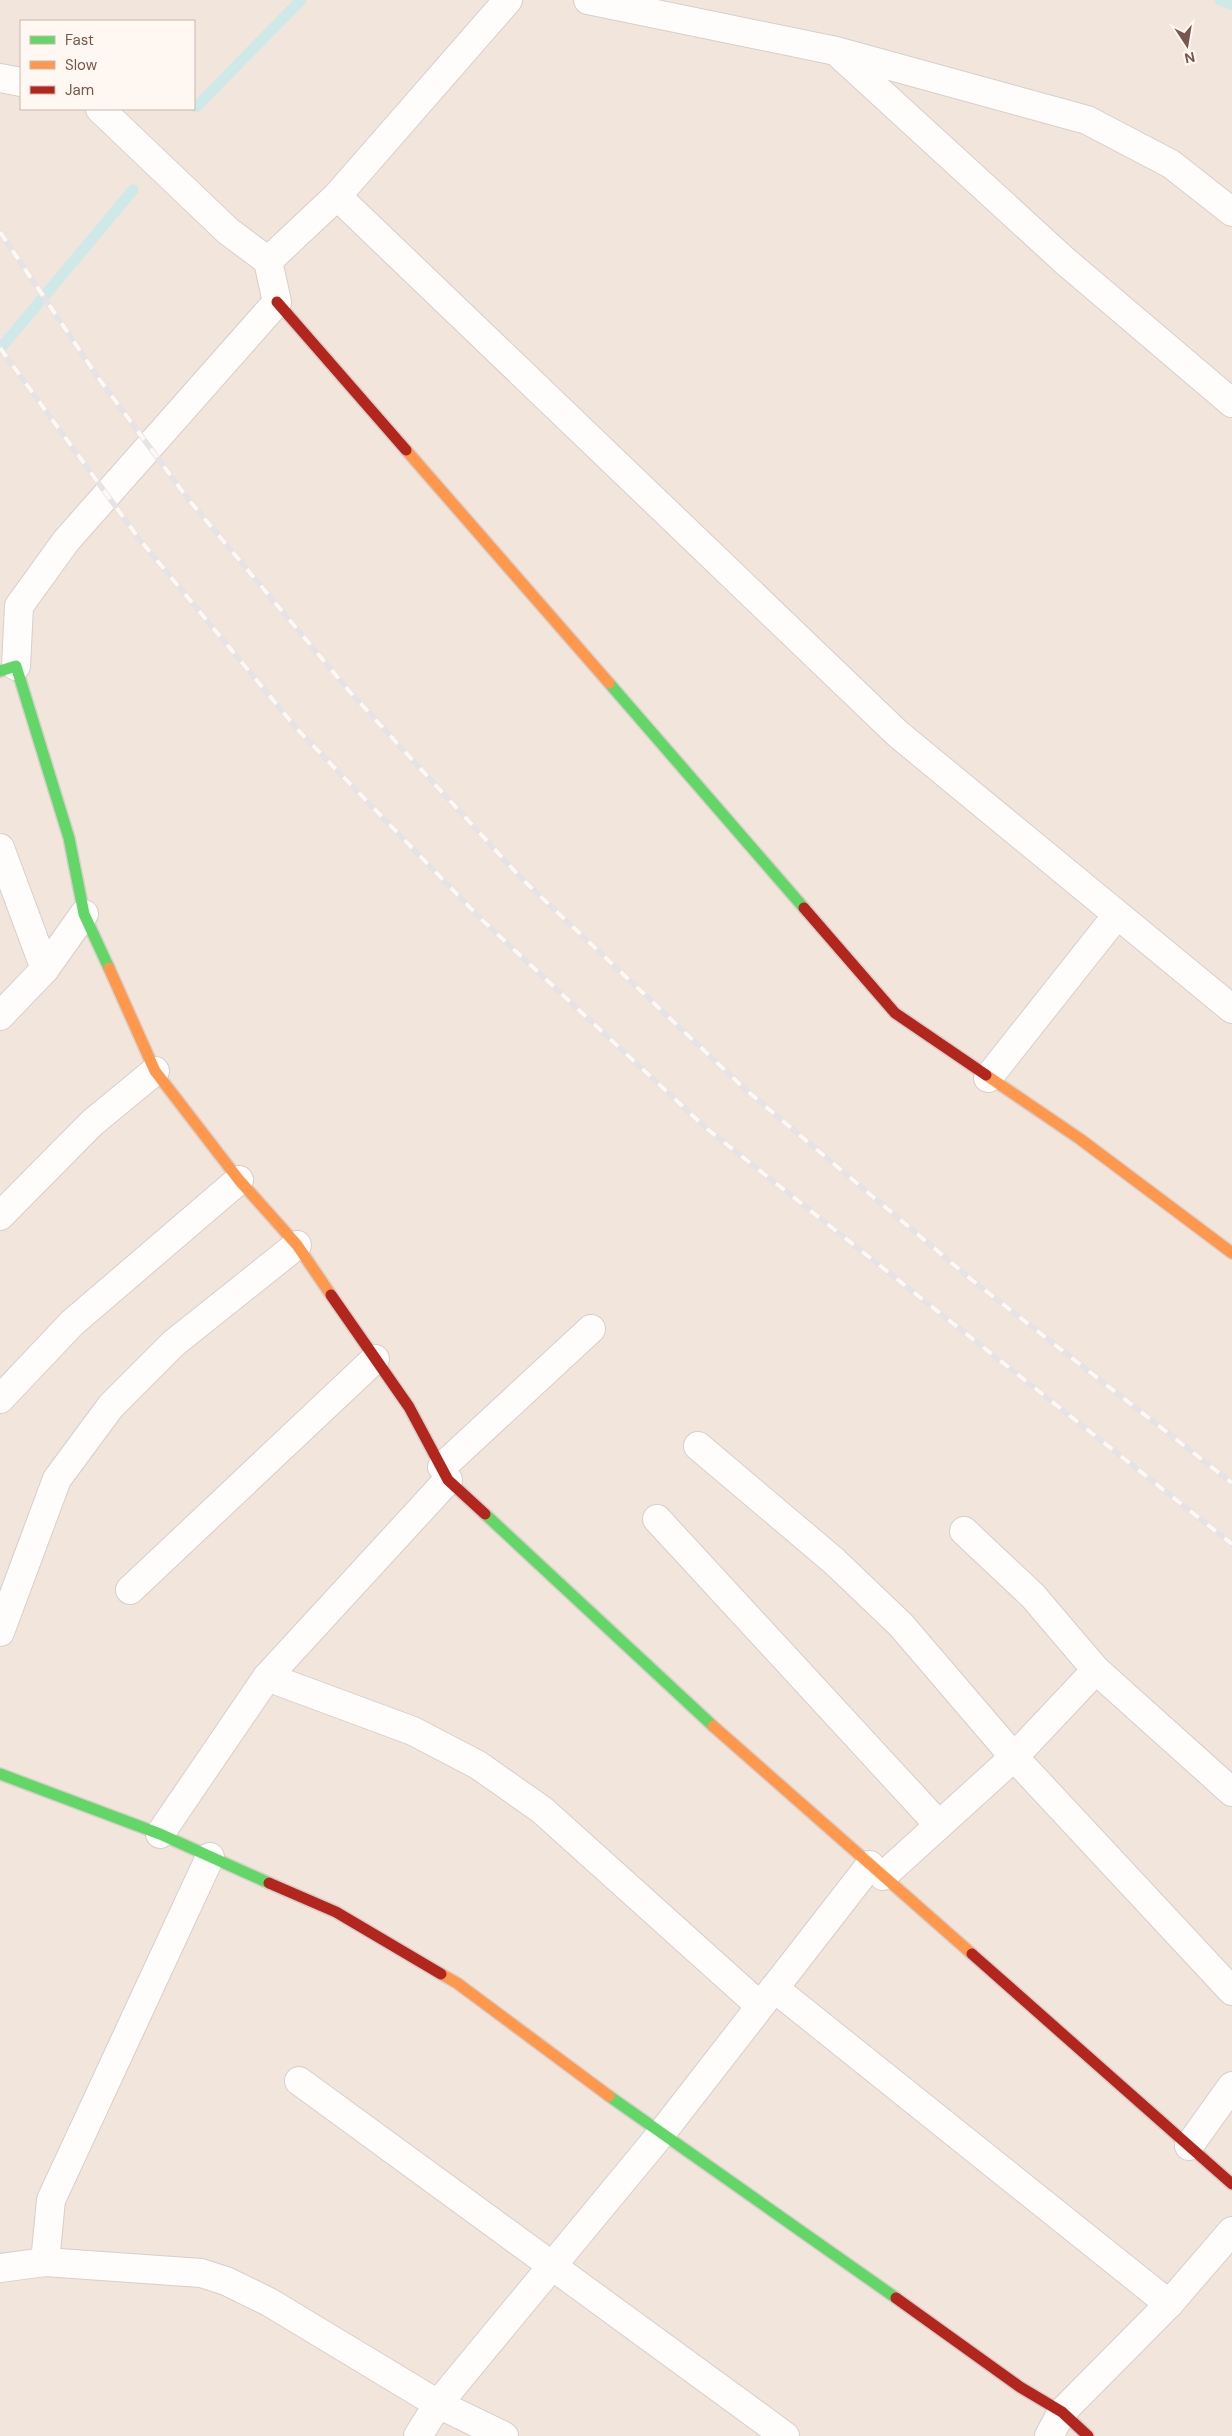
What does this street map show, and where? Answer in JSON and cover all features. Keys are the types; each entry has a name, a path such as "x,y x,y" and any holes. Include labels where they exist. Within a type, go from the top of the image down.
{"street":[{"path":"268,261 337,196 508,0"},
{"path":"588,0 836,51 1088,120 1171,164 1232,212"},
{"path":"836,51 1065,261 1232,402"},
{"path":"0,78 20,82"},
{"path":"101,110 228,231 268,261 277,302 895,1013 1080,1139 1232,1253"},
{"path":"337,196 898,734 1232,1009"},
{"path":"277,302 66,541 19,606 8,669 69,838 84,914 155,1071 239,1180 297,1246 409,1407 445,1474 707,1720 1232,2184"},
{"path":"0,848 45,969"},
{"path":"0,1016 45,969 84,914"},
{"path":"988,1078 1117,915"},
{"path":"0,1216 92,1124 155,1071"},
{"path":"0,1399 72,1323 239,1180"},
{"path":"0,1632 57,1479 111,1406 174,1343 297,1246"},
{"path":"160,1834 267,1677 445,1474 591,1330"},
{"path":"130,1590 376,1359"},
{"path":"698,1446 834,1561 901,1625 1014,1757 1232,1991"},
{"path":"657,1519 939,1825"},
{"path":"964,1531 1033,1596 1096,1670 1232,1792"},
{"path":"418,2436 438,2404 661,2134 766,1996 876,1870 939,1825 1014,1757 1096,1670"},
{"path":"267,1677 413,1731 478,1765 542,1810 766,1996 1169,2304"},
{"path":"0,1774 160,1834 336,1912 458,1983 661,2134 839,2257 1020,2387 1062,2412 1088,2436"},
{"path":"45,2262 51,2200 210,1857"},
{"path":"299,2081 786,2436"},
{"path":"1189,2146 1232,2086"},
{"path":"1049,2436 1062,2412 1169,2304 1232,2231"},
{"path":"0,2268 45,2262 201,2273 226,2281 269,2302 438,2404 504,2436"}],"shaded area":[{"path":"0,0 1232,0 1232,2436 0,2436"}],"waterway":[{"path":"196,107 301,0"},
{"path":"1220,0 1232,5"},
{"path":"0,349 133,190"}],"railway":[{"path":"0,232 97,376 188,499 350,692 522,879 746,1090 972,1280 1232,1483"},
{"path":"0,348 140,540 298,730 481,919 706,1128 1232,1544"}],"traffic: fast":[{"path":"0,671 16,666 69,838 84,914 109,968"},
{"path":"609,683 804,908"},
{"path":"485,1514 713,1726"},
{"path":"0,1774 160,1834 269,1883"},
{"path":"609,2096 896,2298"}],"traffic: slow":[{"path":"406,450 609,683"},
{"path":"109,968 155,1071 239,1180 297,1245 331,1295"},
{"path":"986,1075 1080,1139 1232,1253"},
{"path":"713,1726 972,1954"},
{"path":"441,1974 457,1983 609,2096"}],"traffic: jam":[{"path":"277,302 406,450"},
{"path":"804,908 895,1013 986,1075"},
{"path":"331,1295 409,1407 448,1480 485,1514"},
{"path":"269,1883 336,1912 441,1974"},
{"path":"972,1954 1232,2184"},
{"path":"896,2298 1020,2387 1062,2412 1088,2436"}]}
